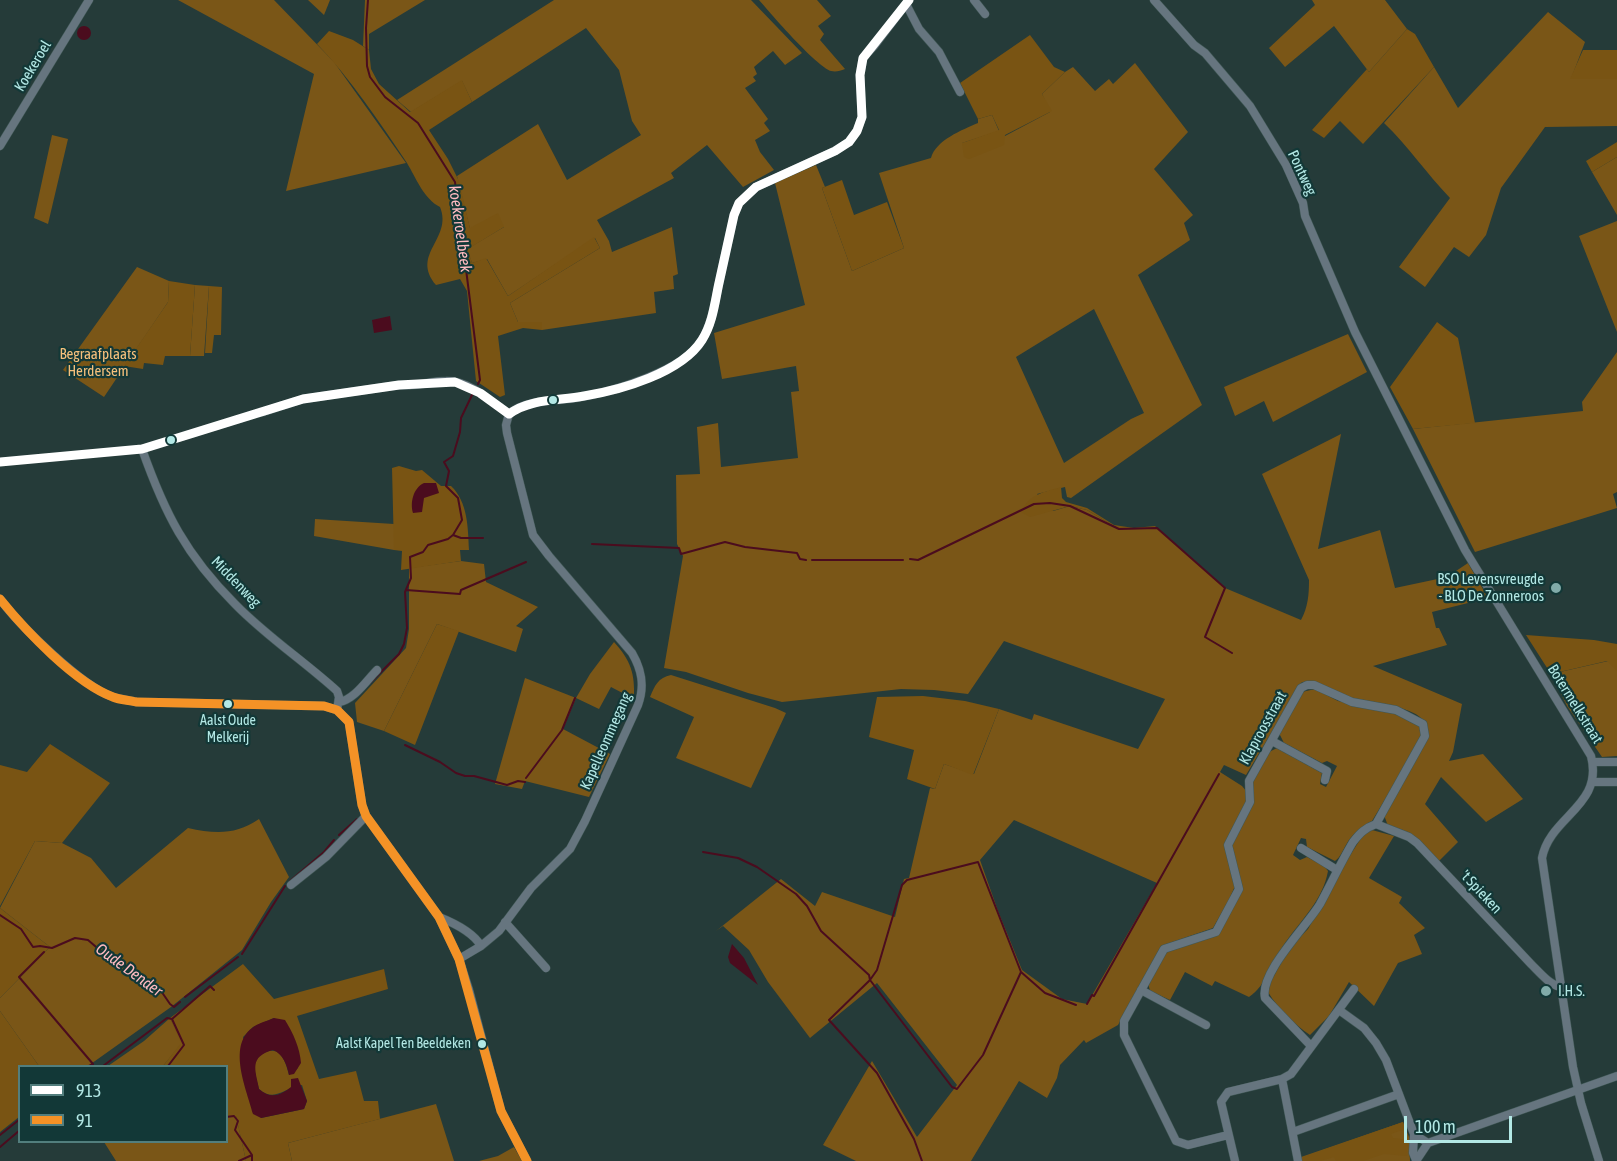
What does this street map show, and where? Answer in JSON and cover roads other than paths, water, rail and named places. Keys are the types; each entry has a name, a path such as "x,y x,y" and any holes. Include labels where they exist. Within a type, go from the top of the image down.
{"street":[{"name":"Koekeroel","path":"0,146 89,0"},
{"path":"974,0 985,14"},
{"name":"Pontweg","path":"1154,0 1194,45 1205,53 1242,97 1268,134 1286,165 1303,203 1305,216 1327,269 1381,386"},
{"path":"908,2 919,29 939,52 960,92"},
{"path":"263,412 303,399 399,385 447,381 464,385 509,414 522,406 619,388 681,362 692,354 701,342 710,321 734,215 739,203 756,187 835,151 849,142 857,131 862,117 860,64 908,2"},
{"name":"Botermelkstraat","path":"1381,386 1465,550 1588,750 1593,762 1592,782 1583,802 1552,834 1544,847 1542,858 1560,987 1578,1089 1599,1161"},
{"name":"Kapelleommegang","path":"459,959 481,946 505,922 531,888 576,841 638,705 643,687 641,671 632,652 533,535 507,433 506,425 509,414"},
{"name":"Middenweg","path":"142,448 165,509 182,540 201,566 237,606 337,691 338,706 351,729 362,805 366,816"},
{"path":"0,599 10,614 91,685 112,697 136,702 338,706 377,670"},
{"name":"Klaproosstraat","path":"1228,1135 1188,1145 1176,1141 1124,1035 1124,1021 1164,949 1216,932 1239,889 1227,845 1250,802 1249,781 1301,688 1307,685 1314,685 1352,702 1396,710 1423,724 1425,730 1424,740 1376,824 1359,833 1308,922 1288,944 1265,986 1263,992 1265,998 1311,1046"},
{"path":"1272,741 1327,771 1325,780"},
{"path":"1593,762 1617,762"},
{"path":"1592,782 1617,782"},
{"path":"291,885 326,856 366,816 439,917 459,959 501,1111 527,1161"},
{"name":"'t Spieken","path":"1376,824 1409,837 1417,843 1531,964 1560,987"},
{"path":"1301,848 1337,870"},
{"path":"439,917 452,922 477,939 481,946"},
{"path":"505,922 546,968"},
{"path":"1235,1161 1221,1102 1228,1092 1282,1079 1291,1074 1354,989"},
{"path":"1142,990 1206,1025"},
{"path":"1339,1010 1364,1028 1376,1042 1386,1060 1414,1134 1413,1153 1416,1160"},
{"path":"1416,1160 1428,1143 1617,1076"},
{"path":"1282,1079 1298,1161"},
{"path":"1293,1132 1399,1094"},
{"path":"1414,1134 1428,1143"}],"waterway":[{"name":"koekeroelbeek","path":"368,0 366,28 367,66 370,77 385,97 418,123 455,182 480,380 478,384"},
{"name":"koekeroelbeek","path":"370,683 399,654 404,644 407,628 405,592 411,578 410,557 423,552 428,545 448,539 462,520 458,498 446,486 449,471 444,462 453,456 460,432 461,418 472,395"},
{"path":"910,559 918,560 1034,504 1050,503 1070,506 1119,529 1157,528 1225,588 1205,637 1232,653"},
{"path":"453,535 461,538 483,538"},
{"path":"592,544 679,548 681,554 725,542 745,547 797,553 800,559 806,560"},
{"path":"812,560 903,560"},
{"path":"406,590 460,594 461,590 526,562"},
{"path":"526,778 562,730 575,698"},
{"path":"405,745 465,776 474,776 507,785 518,781 525,782"},
{"path":"1087,1004 1092,995 1094,996 1219,774"},
{"path":"339,835 357,819"},
{"path":"290,881 324,852 334,840"},
{"path":"703,852 738,858 757,867 796,894 807,906 821,931 869,975 870,980 952,1087 957,1089 983,1055 1021,972 1045,993 1076,1005"},
{"path":"922,1161 914,1139 877,1073 829,1020 870,980 877,970 902,885 907,880 978,862 1021,972"},
{"path":"242,954 285,886"},
{"name":"Oude Dender","path":"0,915 21,929 33,947 52,948 75,938 88,940 102,952 119,959 134,976 159,988 174,1007 180,1002"},
{"path":"44,952 19,977 93,1064 91,1065"},
{"path":"185,997 238,957"},
{"path":"104,1065 167,1018 172,1019 210,986 214,990"},
{"path":"169,1065 184,1045 172,1019"},
{"path":"228,1117 234,1116 238,1121 235,1130 252,1155"},
{"path":"0,1135 18,1121"},
{"path":"0,1147 18,1132"},
{"path":"239,1161 252,1155 252,1161"}],"tunnel":[{"path":"0,462 142,449 263,412"}],"place":[{"name":"BSO Levensvreugde - BLO De Zonneroos","path":"1556,588"},
{"name":"Aalst Oude Melkerij","path":"228,704"},
{"name":"I.H.S.","path":"1546,991"},
{"name":"Aalst Kapel Ten Beeldeken","path":"482,1044"}],"park label":[{"name":"Begraafplaats Herdersem","path":"98,362"}]}
